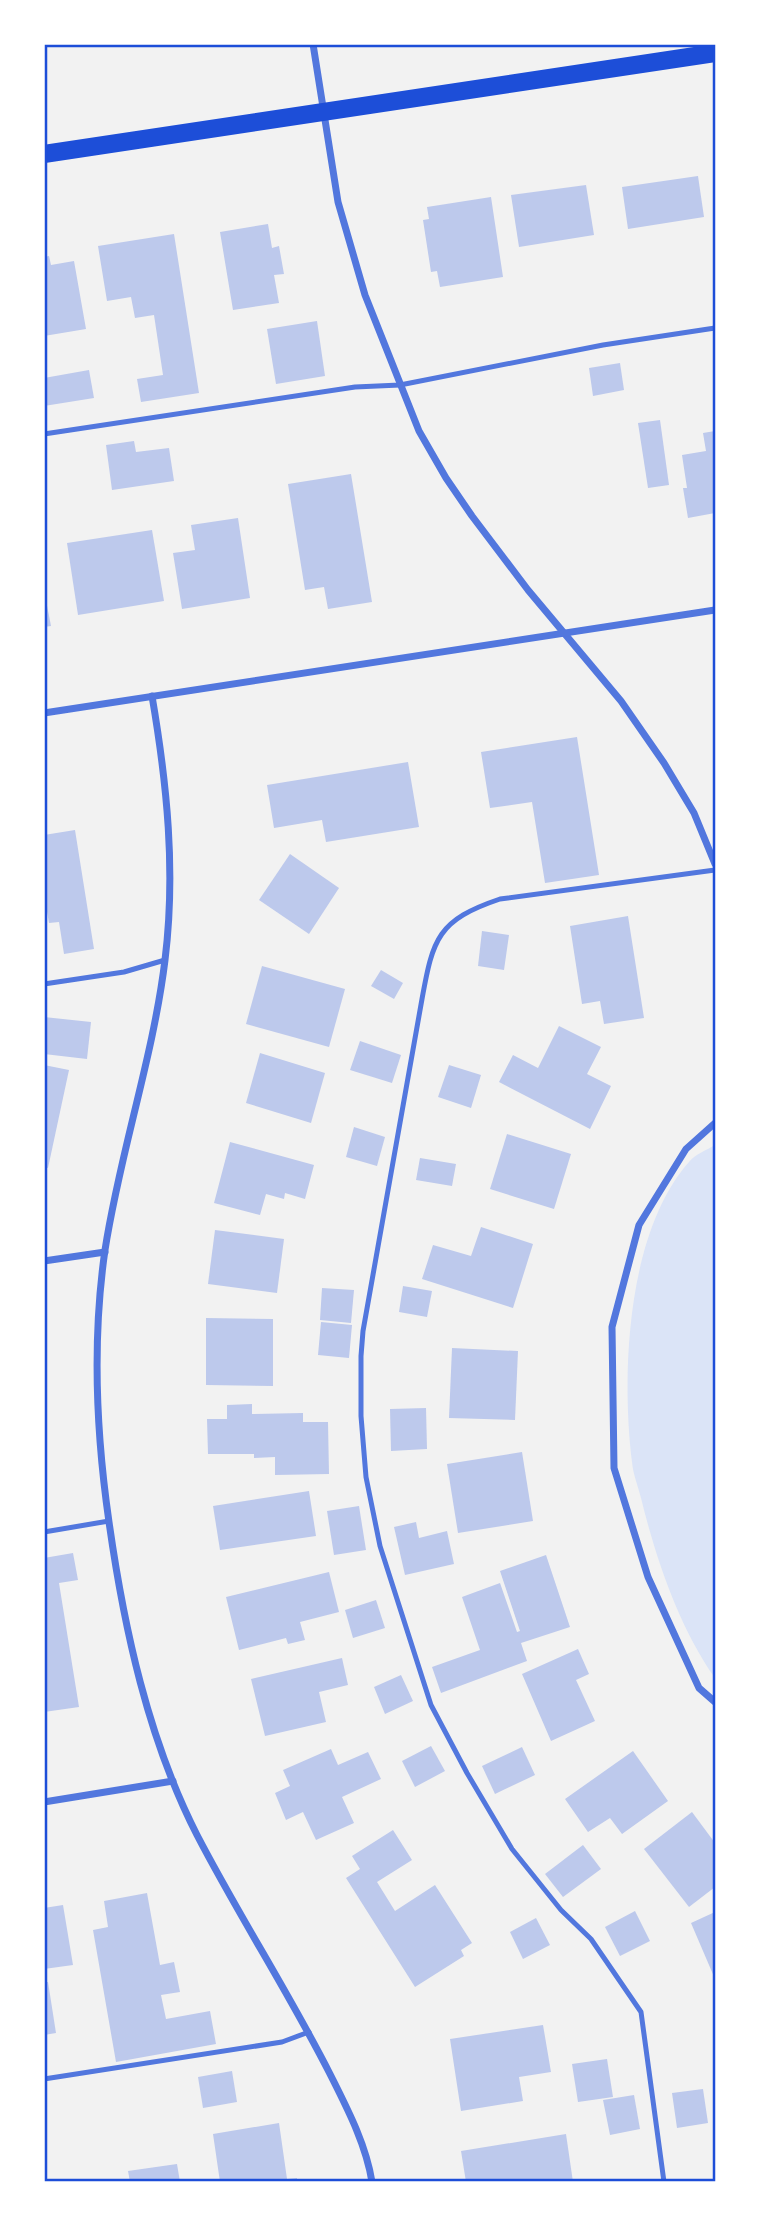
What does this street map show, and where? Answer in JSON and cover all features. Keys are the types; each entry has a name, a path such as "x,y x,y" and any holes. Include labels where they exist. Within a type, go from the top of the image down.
{"main road":[{"path":"44,154 688,50 715,52"}],"street":[{"path":"313,44 338,202 349,243 365,295 419,431 446,478 528,590 621,701 664,763 694,813 715,867"},
{"path":"44,713 715,610"},
{"path":"152,696 165,775 170,836 165,960 152,1034 121,1165 105,1252 97,1352 99,1441 109,1521 135,1659 173,1781 196,1833 309,2032 353,2121 372,2182"},
{"path":"715,1123 686,1149 639,1225 612,1327 614,1468 648,1577 699,1688 715,1702"},
{"path":"44,1261 105,1252"},
{"path":"44,1802 173,1781"}],"lane":[{"path":"44,434 355,387 400,385 603,345 715,328"},
{"path":"664,2182 640,2012 591,1939 561,1910 512,1849 431,1706 380,1546 366,1477 361,1416 361,1356 363,1331 428,964 437,940 453,920 470,909 500,900 715,867"},
{"path":"44,984 124,972 165,960"},
{"path":"44,1532 109,1521"},
{"path":"44,2079 282,2042 309,2032"}],"shaded area":[{"path":"715,1145 715,1678 690,1637 670,1592 654,1545 633,1466 628,1387 633,1305 652,1226 668,1191 689,1162"}],"building":[{"path":"698,176 704,217 628,229 622,187"},
{"path":"586,185 594,235 519,247 511,195"},
{"path":"491,197 503,277 440,287 437,271 431,272 423,220 429,219 427,207"},
{"path":"268,224 272,248 279,246 284,274 274,275 279,303 233,310 220,232"},
{"path":"174,234 199,393 141,402 137,379 163,375 154,315 135,318 131,297 107,301 98,246"},
{"path":"49,256 51,265 74,261 86,329 44,336 44,257"},
{"path":"317,321 325,376 276,384 267,329"},
{"path":"620,363 624,390 593,396 589,368"},
{"path":"89,370 94,398 44,406 44,378"},
{"path":"660,420 669,485 648,488 638,423"},
{"path":"715,431 715,513 688,518 683,488 687,488 682,455 706,451 703,433"},
{"path":"134,441 136,452 169,448 174,481 112,490 106,445"},
{"path":"351,474 372,602 328,609 324,587 305,590 288,484"},
{"path":"238,518 250,598 182,609 173,553 195,550 191,525"},
{"path":"152,530 164,601 78,615 67,543"},
{"path":"44,590 51,626 44,627"},
{"path":"577,737 599,875 545,883 532,802 490,808 481,752"},
{"path":"408,762 419,827 326,842 322,820 274,828 267,785"},
{"path":"75,830 94,949 64,954 59,922 49,923 44,895 44,835"},
{"path":"290,854 339,888 309,934 259,900"},
{"path":"628,916 644,1018 604,1024 600,1001 582,1004 570,926"},
{"path":"482,931 509,935 504,970 478,966"},
{"path":"262,966 345,989 329,1047 246,1024"},
{"path":"381,970 403,983 394,999 371,986"},
{"path":"44,1017 91,1022 87,1059 44,1054"},
{"path":"559,1026 601,1047 587,1074 611,1086 590,1129 499,1082 513,1055 538,1068"},
{"path":"360,1041 401,1055 392,1083 350,1070"},
{"path":"260,1053 325,1073 311,1123 246,1103"},
{"path":"44,1065 69,1070 48,1168 44,1167"},
{"path":"449,1065 481,1075 471,1108 438,1097"},
{"path":"354,1127 385,1137 377,1166 346,1157"},
{"path":"507,1134 571,1154 554,1209 490,1189"},
{"path":"230,1142 314,1165 305,1199 285,1193 284,1199 266,1194 260,1215 214,1203"},
{"path":"420,1158 456,1164 452,1186 416,1180"},
{"path":"481,1227 533,1244 513,1308 422,1279 433,1245 471,1256"},
{"path":"215,1230 284,1239 277,1293 208,1284"},
{"path":"403,1286 432,1291 427,1317 399,1312"},
{"path":"322,1288 354,1290 351,1323 320,1320"},
{"path":"206,1318 273,1319 273,1386 206,1385"},
{"path":"321,1322 352,1325 349,1358 318,1355"},
{"path":"452,1348 518,1351 515,1420 449,1418"},
{"path":"252,1404 252,1414 303,1413 303,1422 328,1422 329,1474 275,1475 275,1457 208,1454 207,1419 227,1419 227,1405"},
{"path":"426,1408 427,1449 391,1451 390,1409"},
{"path":"522,1452 533,1521 458,1533 447,1464"},
{"path":"309,1491 316,1536 220,1550 213,1506"},
{"path":"359,1506 366,1550 334,1555 327,1511"},
{"path":"416,1522 419,1538 447,1531 454,1564 405,1575 394,1527"},
{"path":"73,1553 78,1580 59,1583 79,1707 44,1712 44,1558"},
{"path":"546,1555 570,1627 521,1643 527,1661 441,1693 432,1667 480,1650 462,1597 500,1583 517,1632 520,1631 500,1571"},
{"path":"329,1572 339,1612 300,1622 305,1640 288,1644 286,1638 239,1650 226,1597"},
{"path":"376,1600 385,1628 353,1638 345,1610"},
{"path":"578,1649 589,1674 576,1680 595,1721 551,1741 522,1674"},
{"path":"342,1658 348,1685 319,1692 326,1722 265,1736 251,1679"},
{"path":"401,1675 413,1701 385,1714 374,1687"},
{"path":"431,1746 445,1771 415,1787 402,1761"},
{"path":"522,1747 535,1775 495,1794 482,1766"},
{"path":"331,1749 338,1765 368,1752 381,1779 342,1797 354,1823 316,1840 303,1812 286,1820 275,1793 290,1786 283,1770"},
{"path":"633,1751 668,1801 622,1834 610,1818 588,1832 565,1799"},
{"path":"692,1812 715,1843 715,1887 689,1907 644,1849"},
{"path":"393,1830 412,1860 377,1882 395,1911 435,1885 472,1943 461,1950 464,1956 415,1987 346,1878 360,1869 352,1856"},
{"path":"583,1845 601,1869 563,1897 545,1874"},
{"path":"147,1893 160,1965 174,1962 180,1992 161,1995 166,2019 210,2011 216,2044 116,2062 93,1930 108,1927 104,1901"},
{"path":"63,1905 73,1965 44,1969 44,1908"},
{"path":"635,1911 650,1941 620,1956 605,1927"},
{"path":"715,1912 715,1979 691,1923"},
{"path":"536,1918 550,1945 523,1959 510,1932"},
{"path":"44,1982 48,1982 56,2033 44,2035"},
{"path":"543,2025 551,2072 519,2077 523,2101 461,2111 450,2039"},
{"path":"607,2059 613,2097 578,2102 572,2064"},
{"path":"232,2071 237,2102 203,2108 198,2077"},
{"path":"703,2089 708,2123 677,2128 672,2093"},
{"path":"634,2095 640,2129 610,2135 603,2100"},
{"path":"279,2123 287,2179 297,2178 297,2182 220,2182 213,2134"},
{"path":"566,2134 573,2182 466,2182 461,2151"},
{"path":"177,2164 180,2182 130,2182 128,2171"}]}
